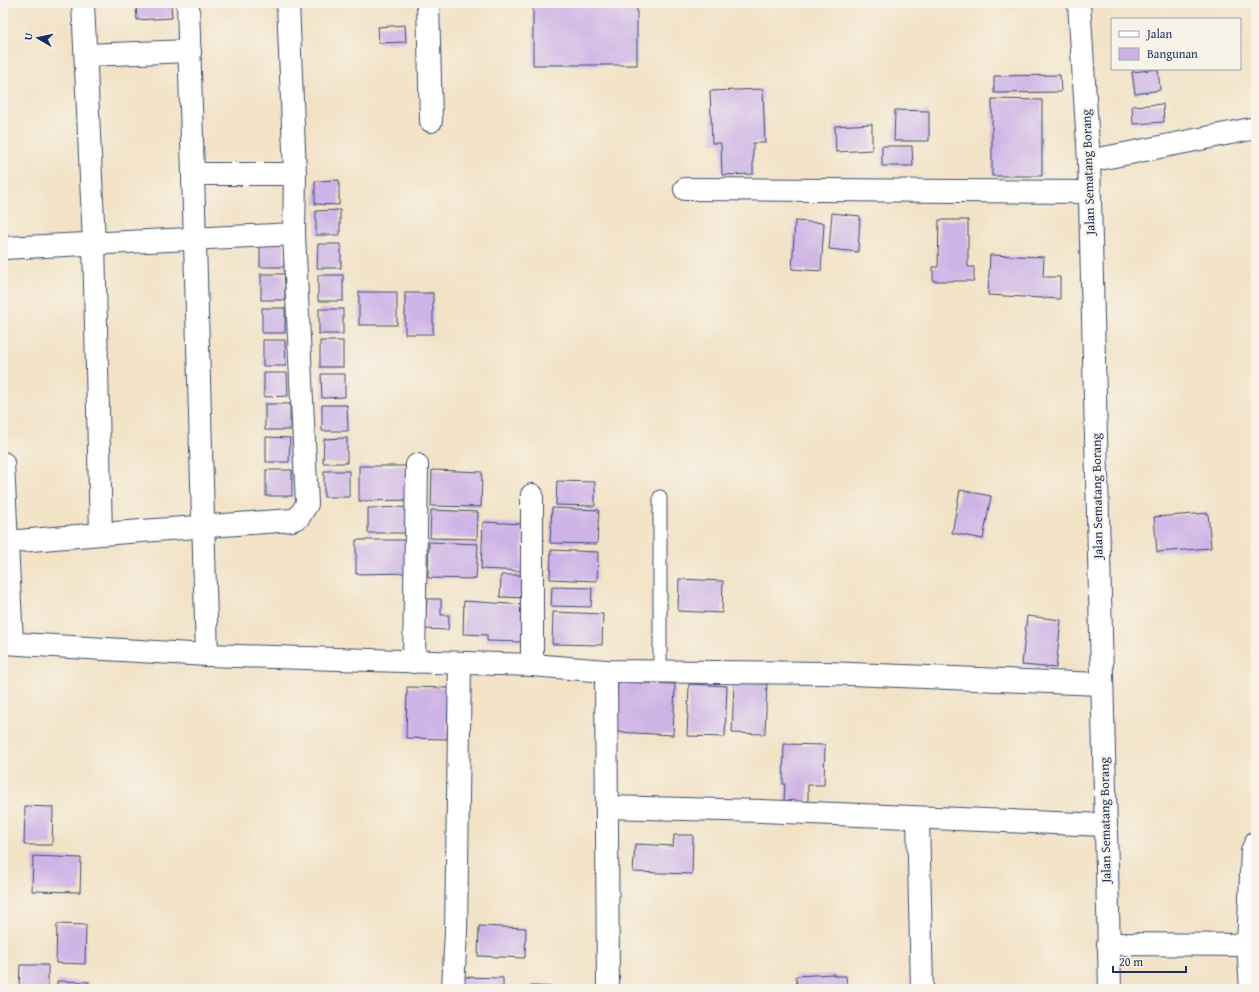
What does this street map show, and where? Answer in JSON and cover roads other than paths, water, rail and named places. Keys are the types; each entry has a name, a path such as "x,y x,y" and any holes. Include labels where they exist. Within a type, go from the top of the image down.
{"street":[{"path":"83,3 94,243 101,534"},
{"path":"188,3 202,526 207,655"},
{"path":"7,542 292,520 299,517 307,504 294,234 294,174 288,3"},
{"path":"428,3 431,121"},
{"name":"Jalan Sematang Borang","path":"1078,3 1089,161 1101,684 1110,989"},
{"path":"86,55 190,51"},
{"path":"1089,161 1256,128"},
{"path":"193,174 294,174"},
{"path":"685,190 1089,192"},
{"path":"3,248 294,234"},
{"path":"3,463 7,542 8,643 207,655 532,665 606,671 826,673 1101,684"},
{"path":"414,662 417,465"},
{"path":"532,495 532,665"},
{"path":"453,989 456,931 460,663"},
{"path":"606,671 608,989"},
{"path":"607,807 761,811 1106,825"},
{"path":"918,818 922,989"},
{"path":"1251,989 1252,851 1256,842"},
{"path":"1108,944 1252,945"}],"lane":[{"path":"660,497 660,671"}]}
